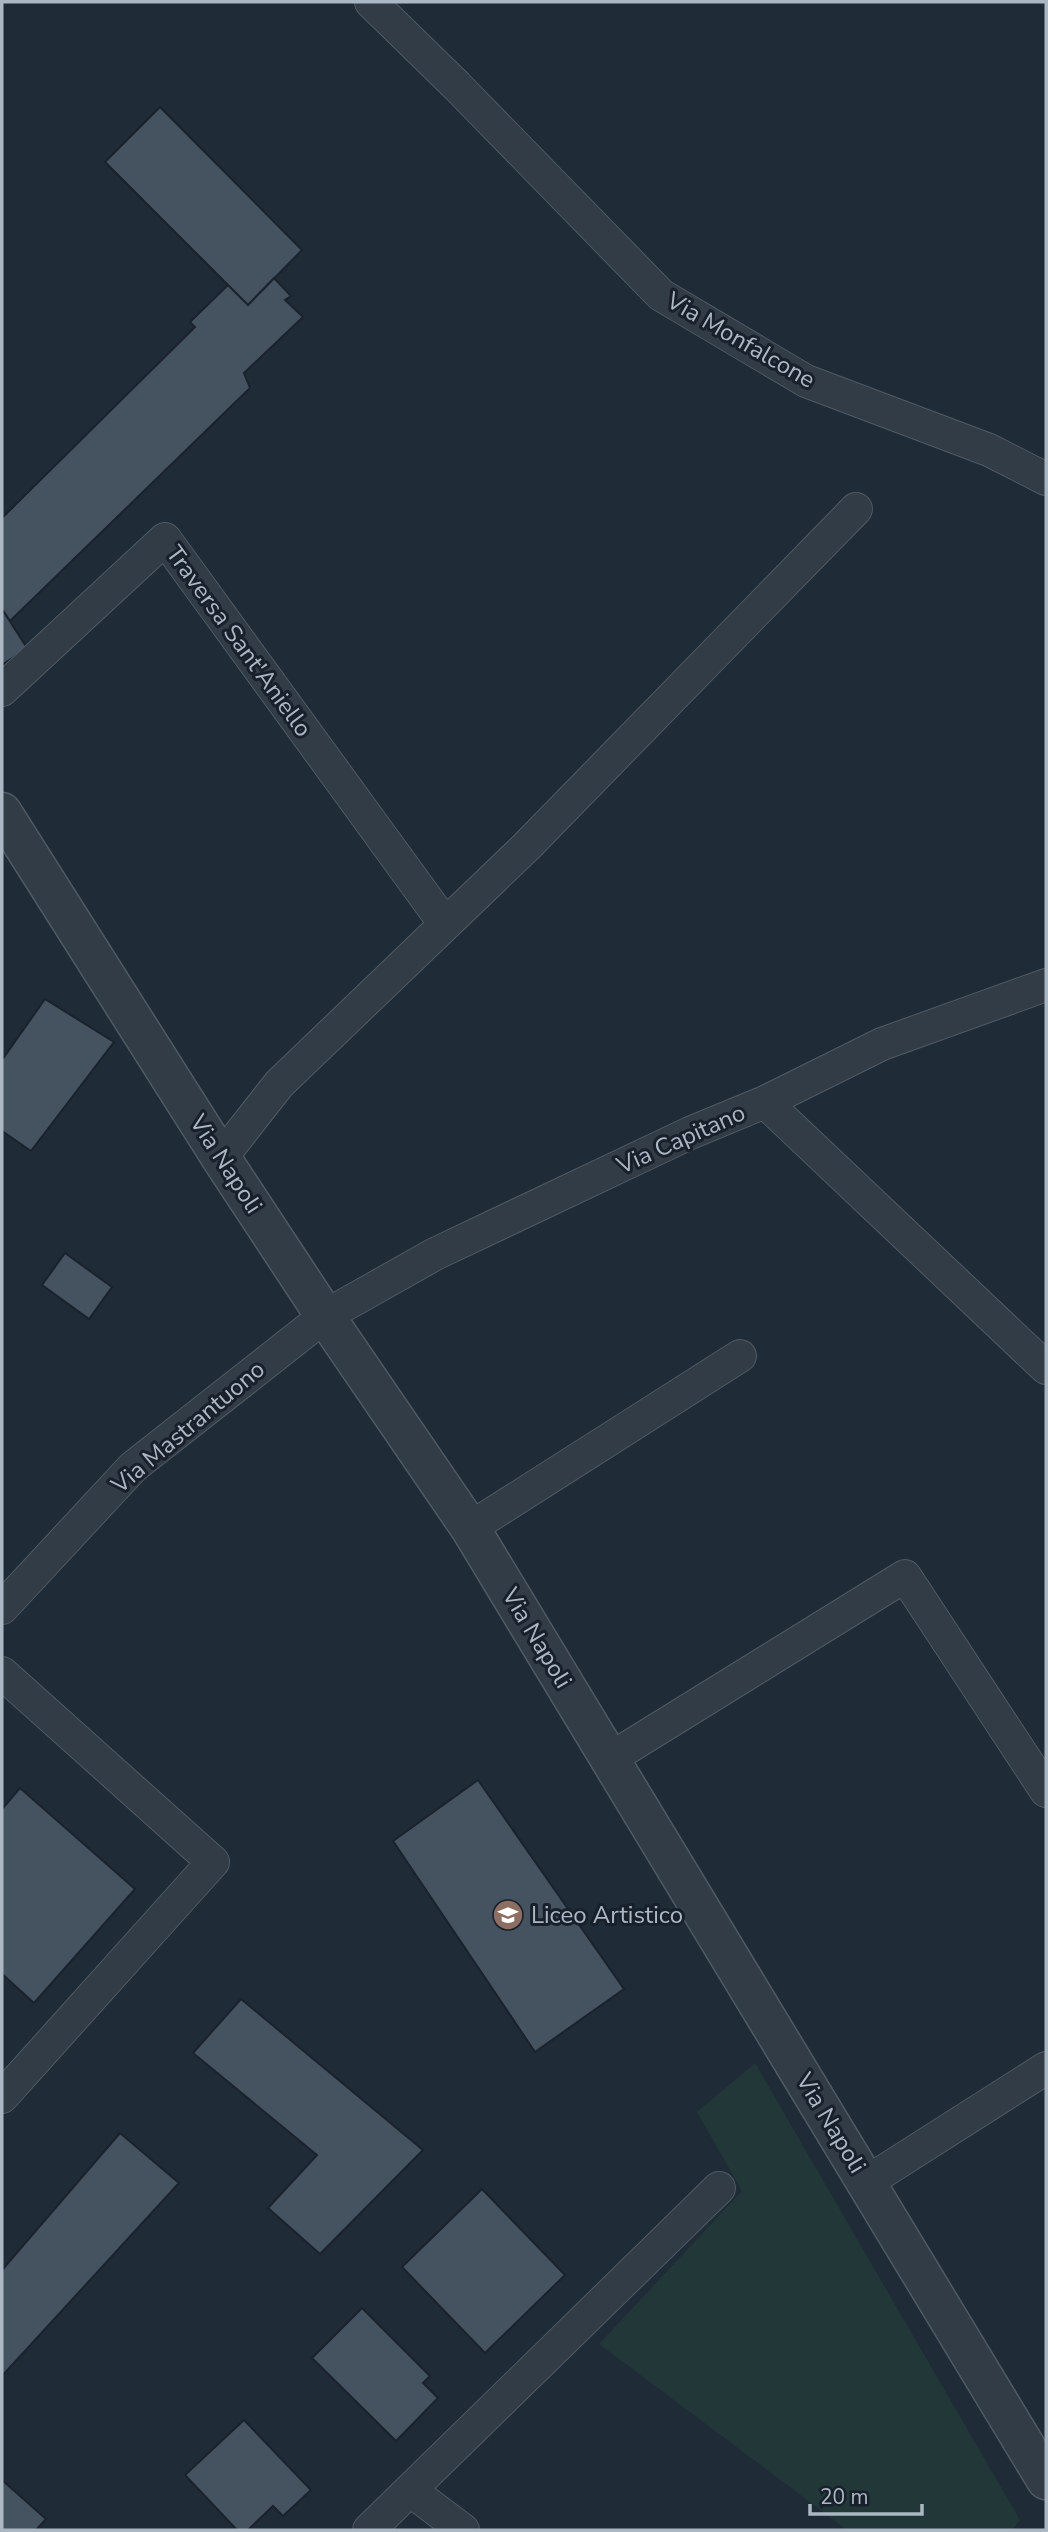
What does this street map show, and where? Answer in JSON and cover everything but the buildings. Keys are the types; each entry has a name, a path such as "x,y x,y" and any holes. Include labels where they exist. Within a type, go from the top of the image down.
{"street":[{"name":"Via Monfalcone","path":"371,2 661,295 806,381 989,450 1046,479"},
{"path":"221,1158 279,1084 527,846 856,509"},
{"name":"Traversa Sant'Aniello","path":"2,690 165,539 445,924"},
{"name":"Via Napoli","path":"2,812 325,1317 471,1528 1046,2480"},
{"name":"Via Capitano","path":"325,1317 435,1254 690,1133 765,1102 882,1044 1046,985"},
{"path":"765,1102 1046,1368"},
{"name":"Via Mastrantuono","path":"2,1608 133,1467 325,1317"},
{"path":"471,1528 740,1356"},
{"path":"611,1758 905,1576 1046,1791"},
{"path":"2,1672 213,1862 2,2096"},
{"path":"867,2182 1046,2068"},
{"path":"369,2530 719,2188"},
{"path":"410,2490 463,2530"}],"green space":[{"path":"755,2063 1020,2520 1012,2530 847,2530 599,2344 742,2191 697,2112"}],"place":[{"name":"Liceo Artistico","path":"508,1915"}]}
